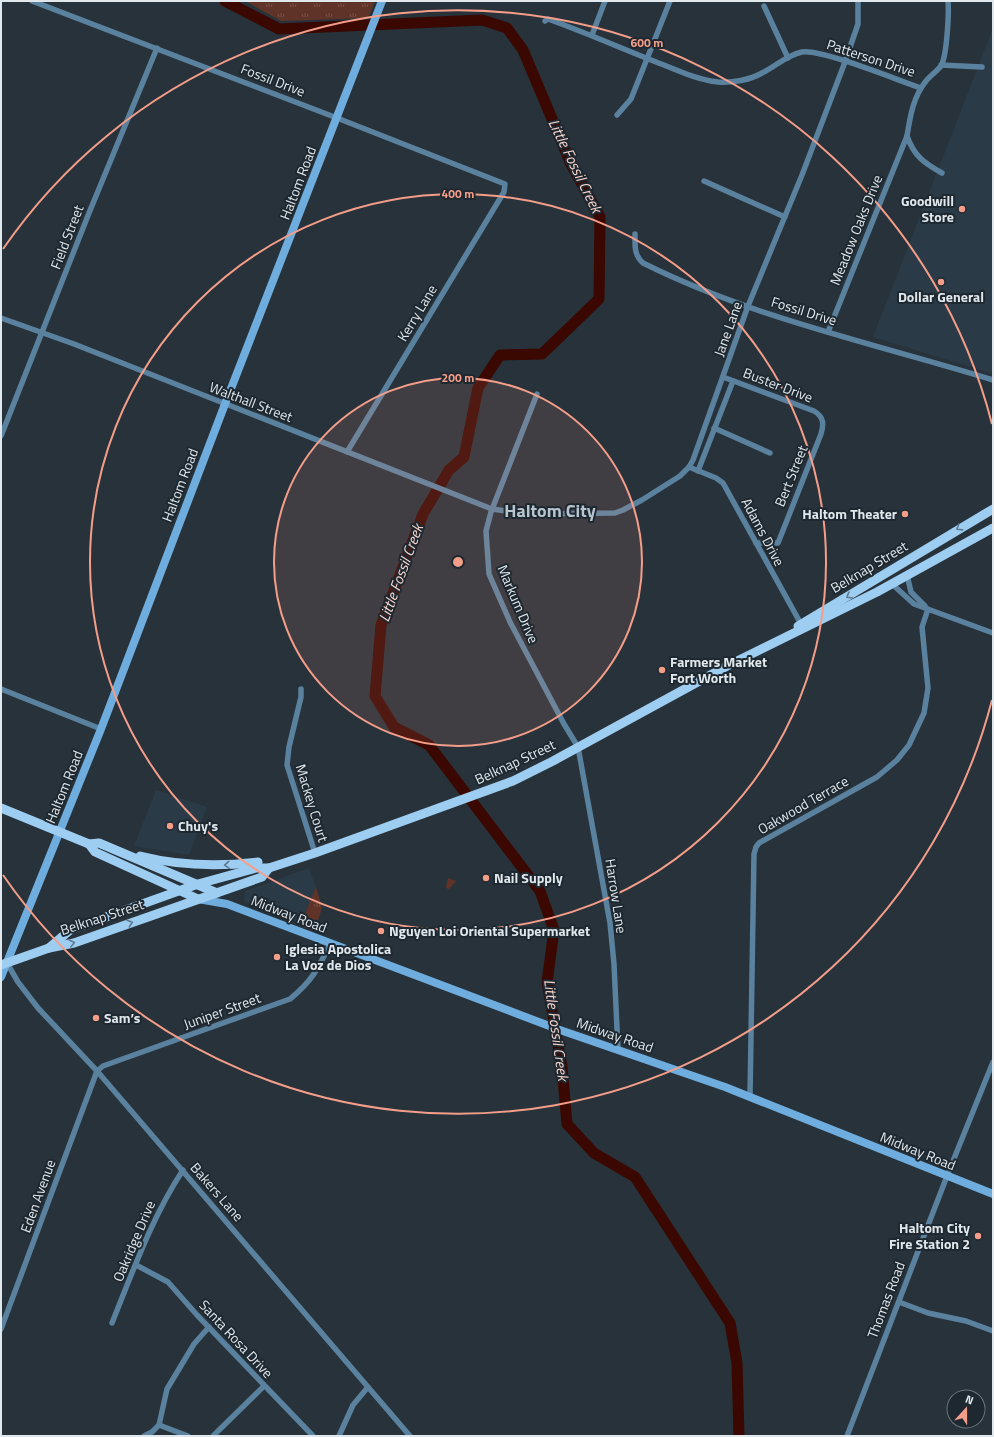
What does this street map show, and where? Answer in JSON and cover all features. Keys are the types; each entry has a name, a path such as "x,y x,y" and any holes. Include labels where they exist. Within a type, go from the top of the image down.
{"main road":[{"name":"Haltom Road","path":"1,977 4,964 61,831 101,729 225,404 382,1"},
{"name":"Belknap Street","path":"759,650 993,508"},
{"name":"Belknap Street","path":"49,948 70,930 180,892 198,884 256,868 269,868 314,854 486,792 553,762 578,747 759,650 892,584 993,528"},
{"path":"1,808 61,831 89,844 95,852 198,899"},
{"path":"89,844 99,843 217,892"},
{"path":"108,847 157,860 193,865 229,865 293,860"},
{"path":"144,875 149,864"},
{"name":"Belknap Street","path":"49,948 74,943 262,877 269,868"},
{"path":"154,879 163,889 160,898"},
{"name":"Midway Road","path":"217,892 227,904"},
{"name":"Midway Road","path":"198,899 227,904 539,1022 750,1097 993,1194"},
{"path":"4,964 49,948"}],"street":[{"name":"Fossil Drive","path":"32,1 505,184"},
{"path":"592,35 605,1"},
{"path":"618,115 631,99 670,1"},
{"name":"Jane Lane","path":"492,509 529,514 614,513 642,500 680,476 689,467 700,442 748,306 785,217 845,62 858,24 858,1"},
{"path":"948,1 948,26 942,65 982,67"},
{"path":"764,6 788,58"},
{"name":"Patterson Drive","path":"545,21 548,19 699,78 719,82 744,80 761,74 788,58 803,52 816,53 921,88"},
{"name":"Field Street","path":"1,436 156,48"},
{"name":"Meadow Oaks Drive","path":"828,332 907,136 910,114 921,88 942,65"},
{"path":"907,136 913,152 927,165 942,173"},
{"path":"704,181 785,217"},
{"name":"Kerry Lane","path":"347,452 504,192 505,184"},
{"name":"Fossil Drive","path":"635,234 635,251 637,258 643,263 708,292 828,332 993,380"},
{"name":"Walthall Street","path":"1,318 42,334 74,344 492,509"},
{"name":"Buster Drive","path":"723,377 814,411 822,419"},
{"path":"698,469 731,380"},
{"name":"Markum Drive","path":"537,394 492,509 486,531 489,574 510,622 564,724 578,747"},
{"name":"Bert Street","path":"756,543 778,543 821,434 823,423 822,419"},
{"path":"714,428 770,453"},
{"name":"Adams Drive","path":"689,467 698,469 723,483 801,624"},
{"path":"907,575 911,592 928,609"},
{"path":"892,584 910,601 993,633"},
{"name":"Oakwood Terrace","path":"750,1097 754,854 756,847 760,843 877,777 897,760 909,745 924,713 928,688 922,627 928,609"},
{"path":"1,689 101,729"},
{"name":"Mackey Court","path":"301,689 301,697 289,746 287,765 314,854"},
{"name":"Harrow Lane","path":"578,747 610,923 614,964 618,1050"},
{"name":"Juniper Street","path":"97,1071 103,1066 290,999 307,985 314,975 330,944"},
{"name":"Bakers Lane","path":"4,964 38,1008 97,1071 410,1436"},
{"name":"Thomas Road","path":"847,1436 947,1176 993,1062"},
{"name":"Eden Avenue","path":"1,1330 97,1071"},
{"name":"Oakridge Drive","path":"112,1323 156,1216 168,1193 183,1170"},
{"name":"Santa Rosa Drive","path":"136,1265 168,1282 197,1316 313,1436"},
{"path":"899,1302 928,1313 966,1321 993,1331"},
{"path":"144,1436 152,1432 159,1425 167,1389 194,1344 209,1327"},
{"path":"213,1436 264,1386"},
{"path":"339,1436 352,1405 368,1387"},
{"path":"159,1425 188,1436"}],"shaded area":[{"path":"993,28 993,374 873,337"},
{"path":"156,790 207,807 189,855 134,846"},
{"path":"309,868 316,887 302,923 244,901 245,891"}],"green space":[{"path":"245,1 375,1 368,18 281,21"},
{"path":"448,878 456,881 449,889 446,888"},
{"path":"316,887 322,908 315,929 312,930 303,927 301,924"}],"waterway":[{"name":"Little Fossil Creek","path":"225,1 279,29 482,20 507,28 523,50 571,164 600,217 599,299 542,354 500,355 478,388 464,457 449,470 423,514 381,625 375,696 394,727 429,745 540,891 554,930 547,982 562,1067 567,1124 594,1153 635,1177 730,1323 737,1363 739,1436"}],"place":[{"name":"Goodwill Store","path":"962,209"},
{"name":"Dollar General","path":"941,282"},
{"name":"Haltom Theater","path":"905,514"},
{"name":"Farmers Market Fort Worth","path":"662,670"},
{"name":"Chuy's","path":"170,826"},
{"name":"Nail Supply","path":"486,878"},
{"name":"Nguyen Loi Oriental Supermarket","path":"381,931"},
{"name":"Iglesia Apostolica La Voz de Dios","path":"277,957"},
{"name":"Sam’s","path":"96,1018"},
{"name":"Haltom City Fire Station 2","path":"978,1236"}],"district":[{"name":"Haltom City","path":"550,511"}]}
